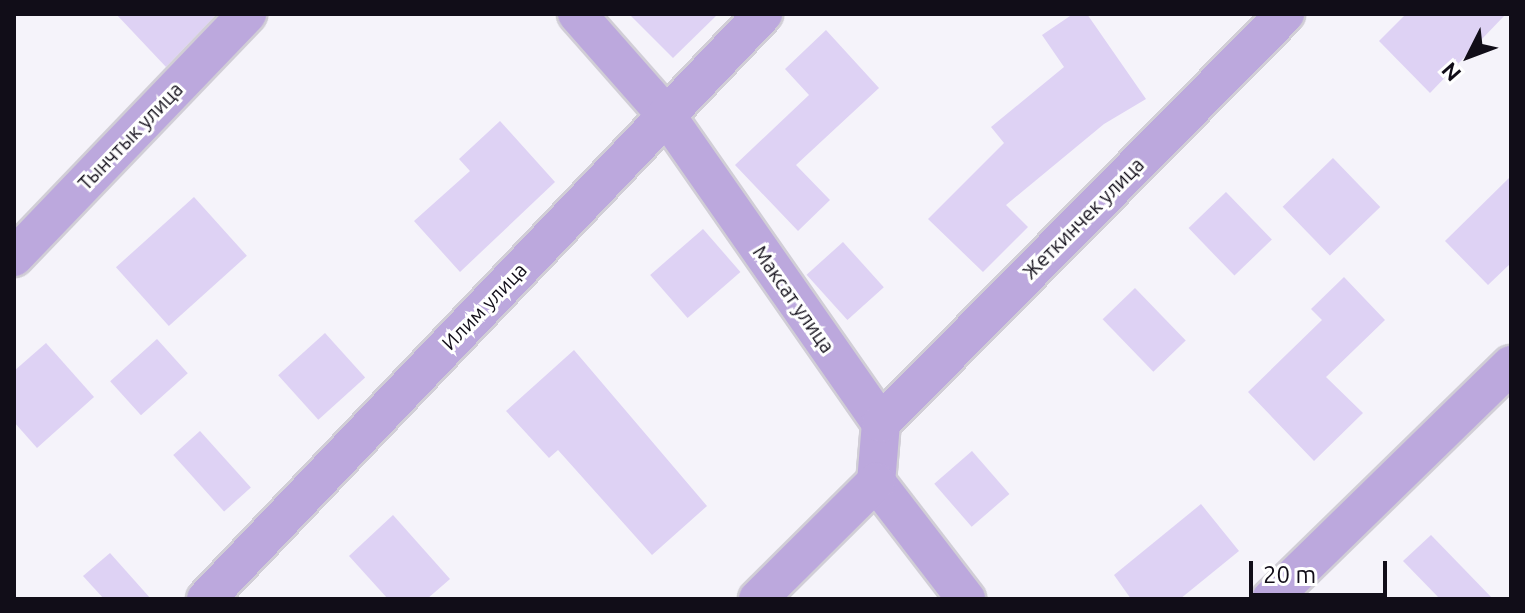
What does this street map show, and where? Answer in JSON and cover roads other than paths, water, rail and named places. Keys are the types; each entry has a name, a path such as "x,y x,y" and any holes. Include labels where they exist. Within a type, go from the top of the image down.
{"street":[{"name":"Тынчтык улица","path":"14,257 247,14"},
{"name":"Максат улица","path":"577,14 666,115 881,423"},
{"name":"Илим улица","path":"206,599 763,14"},
{"name":"Жеткинчек улица","path":"881,423 1285,14"},
{"path":"1271,599 1511,365"},
{"path":"758,599 876,482 881,423"},
{"path":"876,482 966,599"}]}
